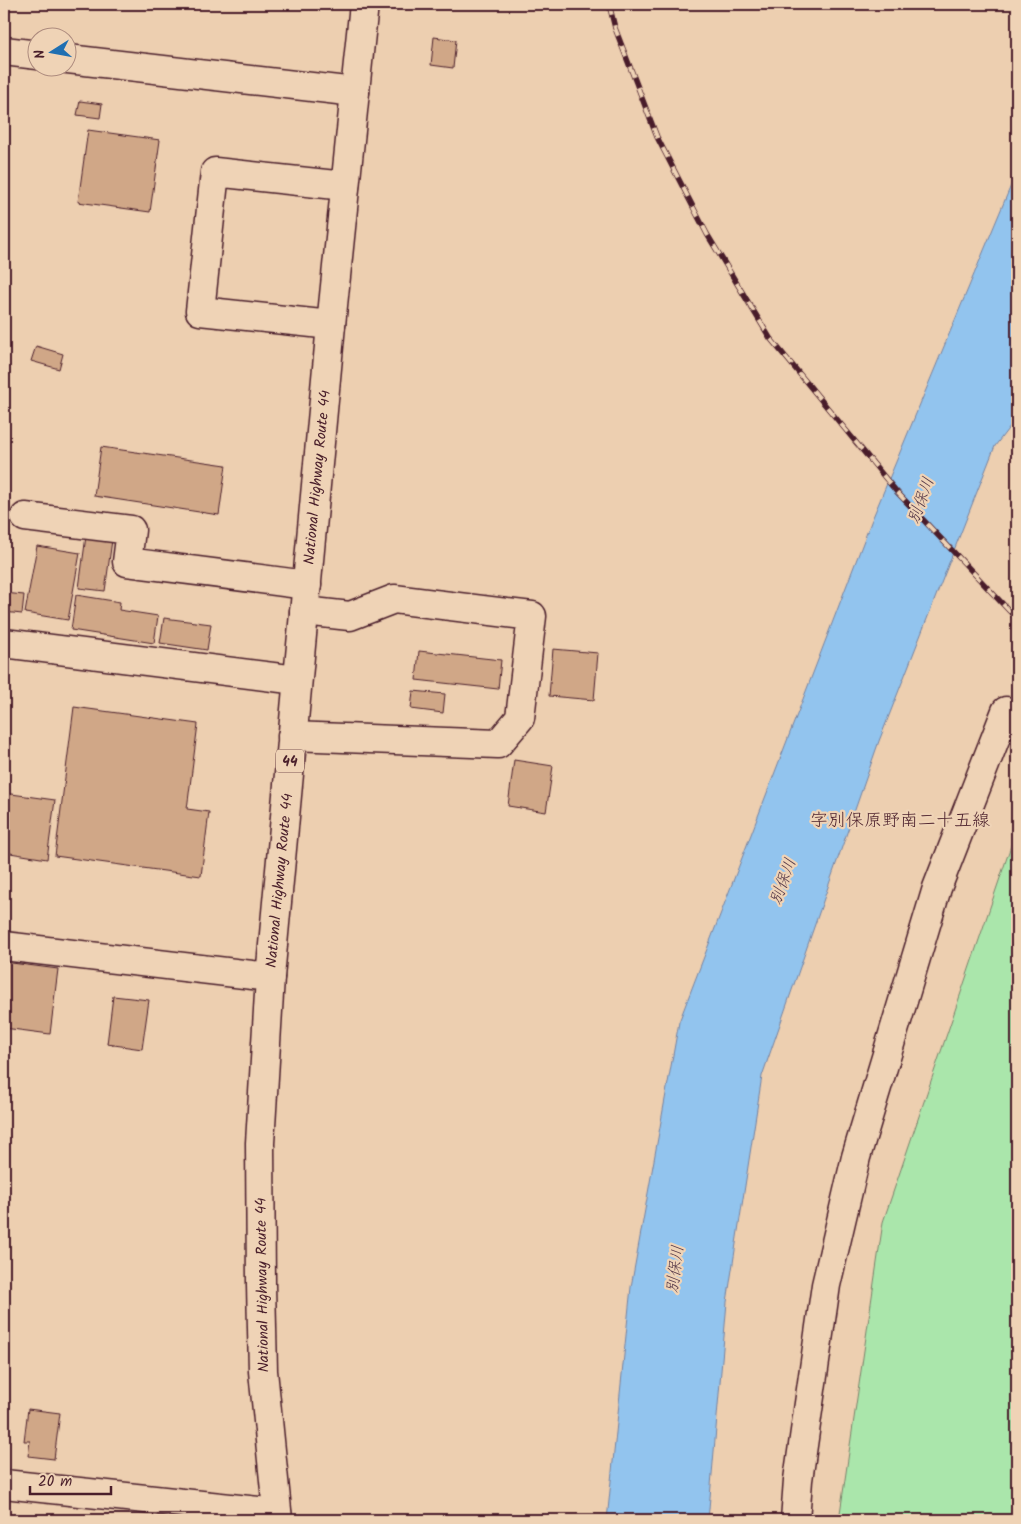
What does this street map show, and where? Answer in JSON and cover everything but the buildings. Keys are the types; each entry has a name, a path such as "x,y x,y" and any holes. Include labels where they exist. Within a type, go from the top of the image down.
{"main road":[{"name":"National Highway Route 44","path":"278,1517 264,1371 260,1143 270,977 297,680 364,4"},
{"path":"4,51 28,54"},
{"path":"78,60 355,92"},
{"path":"331,325 200,312 214,172 345,186"},
{"path":"25,517 131,530 127,562 307,585"},
{"path":"292,736 498,744 520,718 532,616 394,599 350,616 304,611"},
{"path":"4,643 297,680"},
{"path":"795,1520 798,1480 826,1285 856,1157 937,888 1006,710"},
{"path":"4,946 270,977"},
{"path":"4,1484 278,1517"}],"green space":[{"path":"1017,828 1017,1520 839,1520 883,1222"}],"water":[{"name":"別保川","path":"1017,171 1017,417 995,446 879,741 762,1076 727,1302 708,1520 607,1520 631,1287 679,1022 871,522"}],"railway":[{"path":"609,4 615,28 657,137 707,234 770,338 896,491 1017,619"}],"district":[{"name":"字別保原野南二十五線","path":"900,820"}]}
